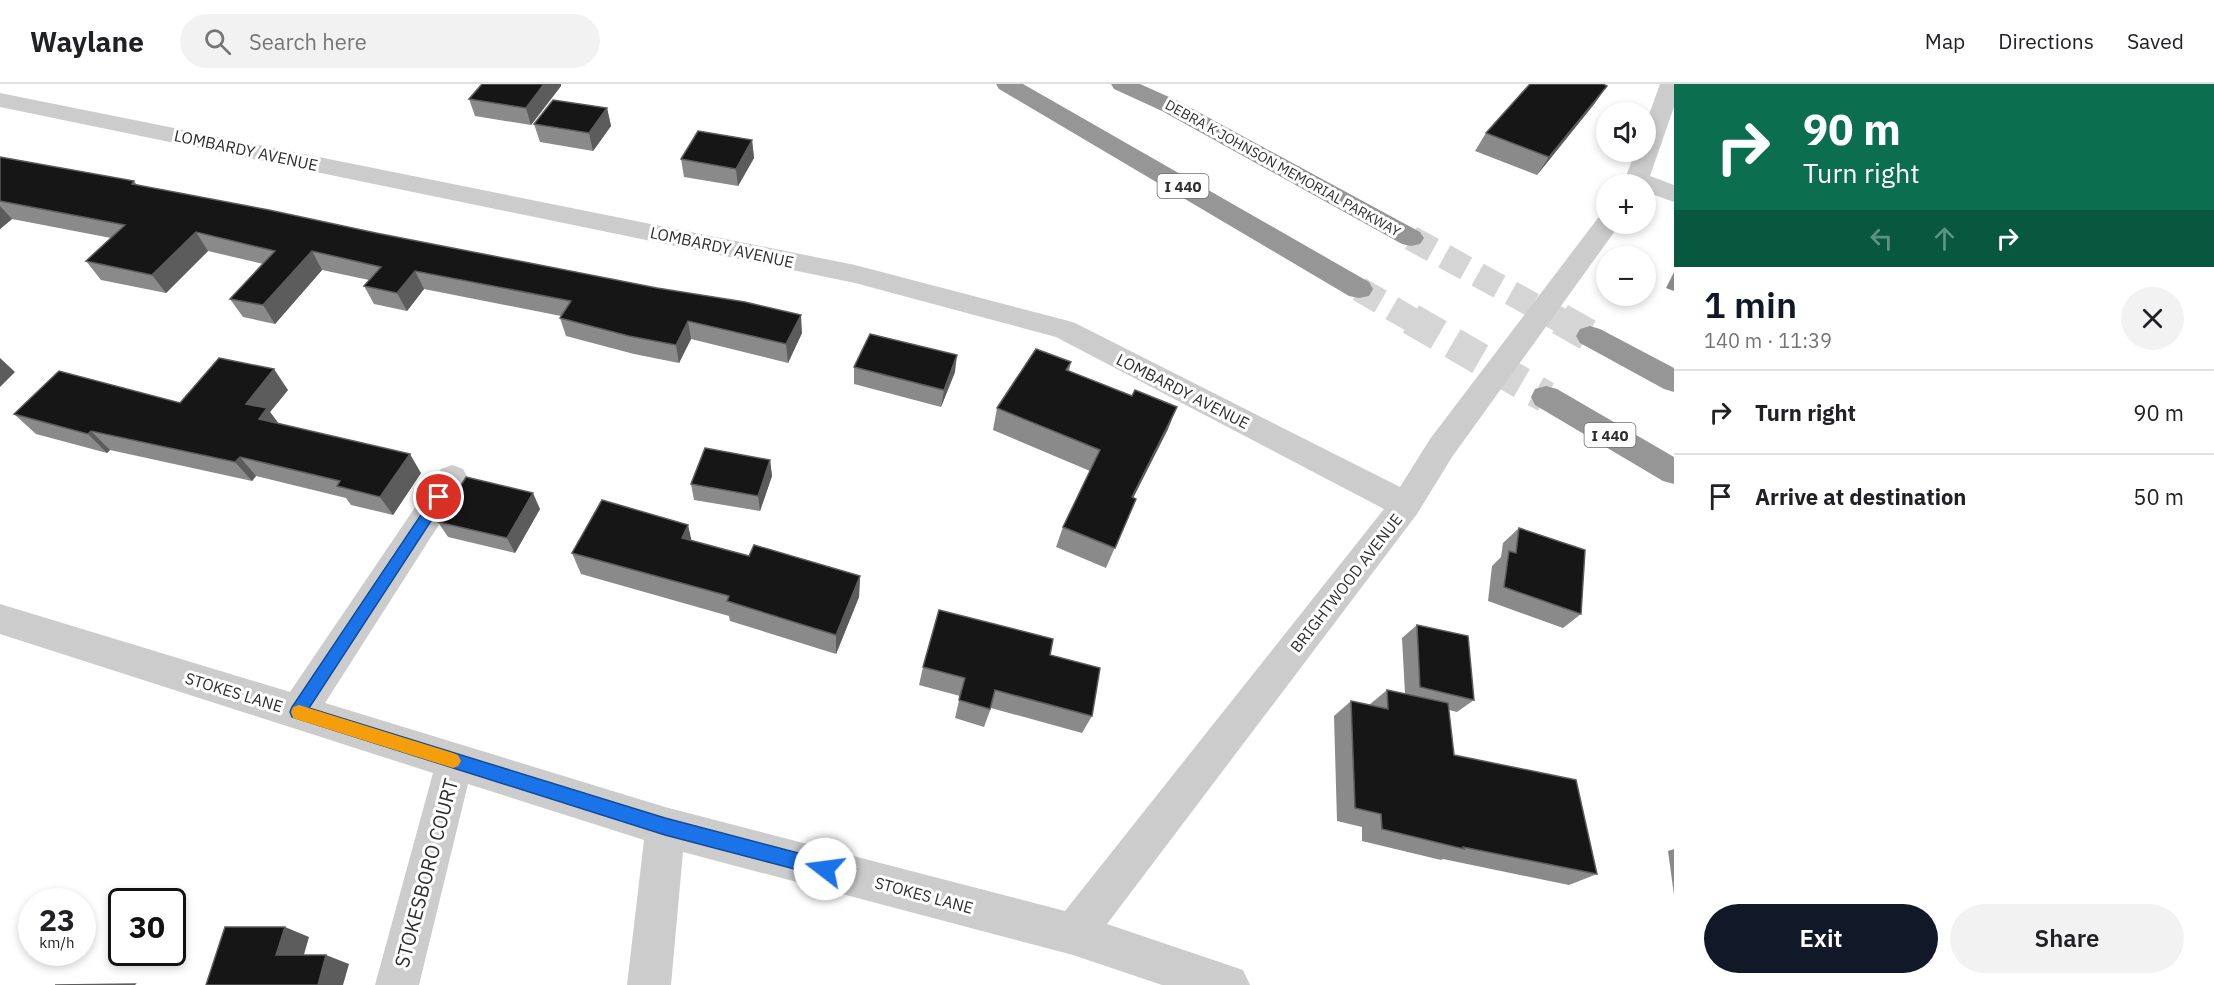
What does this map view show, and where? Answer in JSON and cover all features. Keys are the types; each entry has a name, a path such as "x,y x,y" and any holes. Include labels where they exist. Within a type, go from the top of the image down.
{"highway":[{"name":"I 440","path":"1007,84 1359,289"},
{"name":"DEBRA K JOHNSON MEMORIAL PARKWAY","path":"1122,84 1170,106 1411,238"},
{"path":"1137,84 1170,106"},
{"path":"1590,336 1674,381"},
{"name":"I 440","path":"1546,397 1674,472"}],"street":[{"path":"1640,174 1671,84"},
{"name":"LOMBARDY AVENUE","path":"0,100 855,274 1065,330 1406,505"},
{"path":"1656,188 1674,194"},
{"name":"BRIGHTWOOD AVENUE","path":"1073,934 1406,505 1441,448 1600,234"},
{"path":"298,712 452,478"},
{"name":"STOKES LANE","path":"0,620 665,826 1073,934 1228,985"},
{"name":"STOKESBORO COURT","path":"397,985 455,761"},
{"path":"649,985 665,826"}],"building":[{"path":"482,84 544,84 526,108 469,99"},
{"path":"1530,84 1603,84 1607,86 1549,157 1486,133"},
{"path":"553,100 607,108 589,133 534,124"},
{"path":"698,131 752,140 736,169 681,159"},
{"path":"0,157 134,181 132,184 657,288 745,302 801,315 786,344 688,321 676,345 629,336 560,318 571,301 415,271 397,293 364,286 381,267 312,251 263,305 230,299 275,251 196,232 152,275 86,261 125,225 0,201"},
{"path":"870,334 957,355 944,390 854,367"},
{"path":"1036,349 1071,362 1066,370 1132,396 1135,390 1177,407 1132,497 1136,499 1115,548 1063,527 1100,450 997,408"},
{"path":"219,358 274,369 246,404 267,408 259,419 410,454 380,497 337,486 340,481 240,457 235,462 91,431 88,434 14,414 59,371 180,403"},
{"path":"705,448 770,460 758,496 691,484"},
{"path":"466,477 533,493 507,538 438,522"},
{"path":"602,500 688,525 682,538 749,556 754,545 860,576 836,635 727,601 729,596 572,553"},
{"path":"1519,528 1585,550 1581,614 1504,587 1509,551 1516,553"},
{"path":"939,610 1053,639 1050,655 1100,668 1092,716 995,690 990,709 959,700 965,678 923,667"},
{"path":"1417,625 1468,636 1474,700 1420,687"},
{"path":"1387,690 1448,703 1454,755 1576,780 1597,874 1463,847 1464,849 1382,829 1381,814 1355,808 1351,701 1388,709"},
{"path":"225,927 285,927 276,955 326,955 318,985 206,985"},
{"path":"135,984 134,985 55,985"}],"tunnel":[{"path":"1411,238 1562,321"},
{"path":"1359,289 1414,321"},
{"path":"1411,319 1546,397"},
{"path":"1560,319 1590,336"}],"slow traffic":[{"path":"299,712 453,761"}],"route":[{"path":"439,497 298,712 665,826 825,869"}]}
